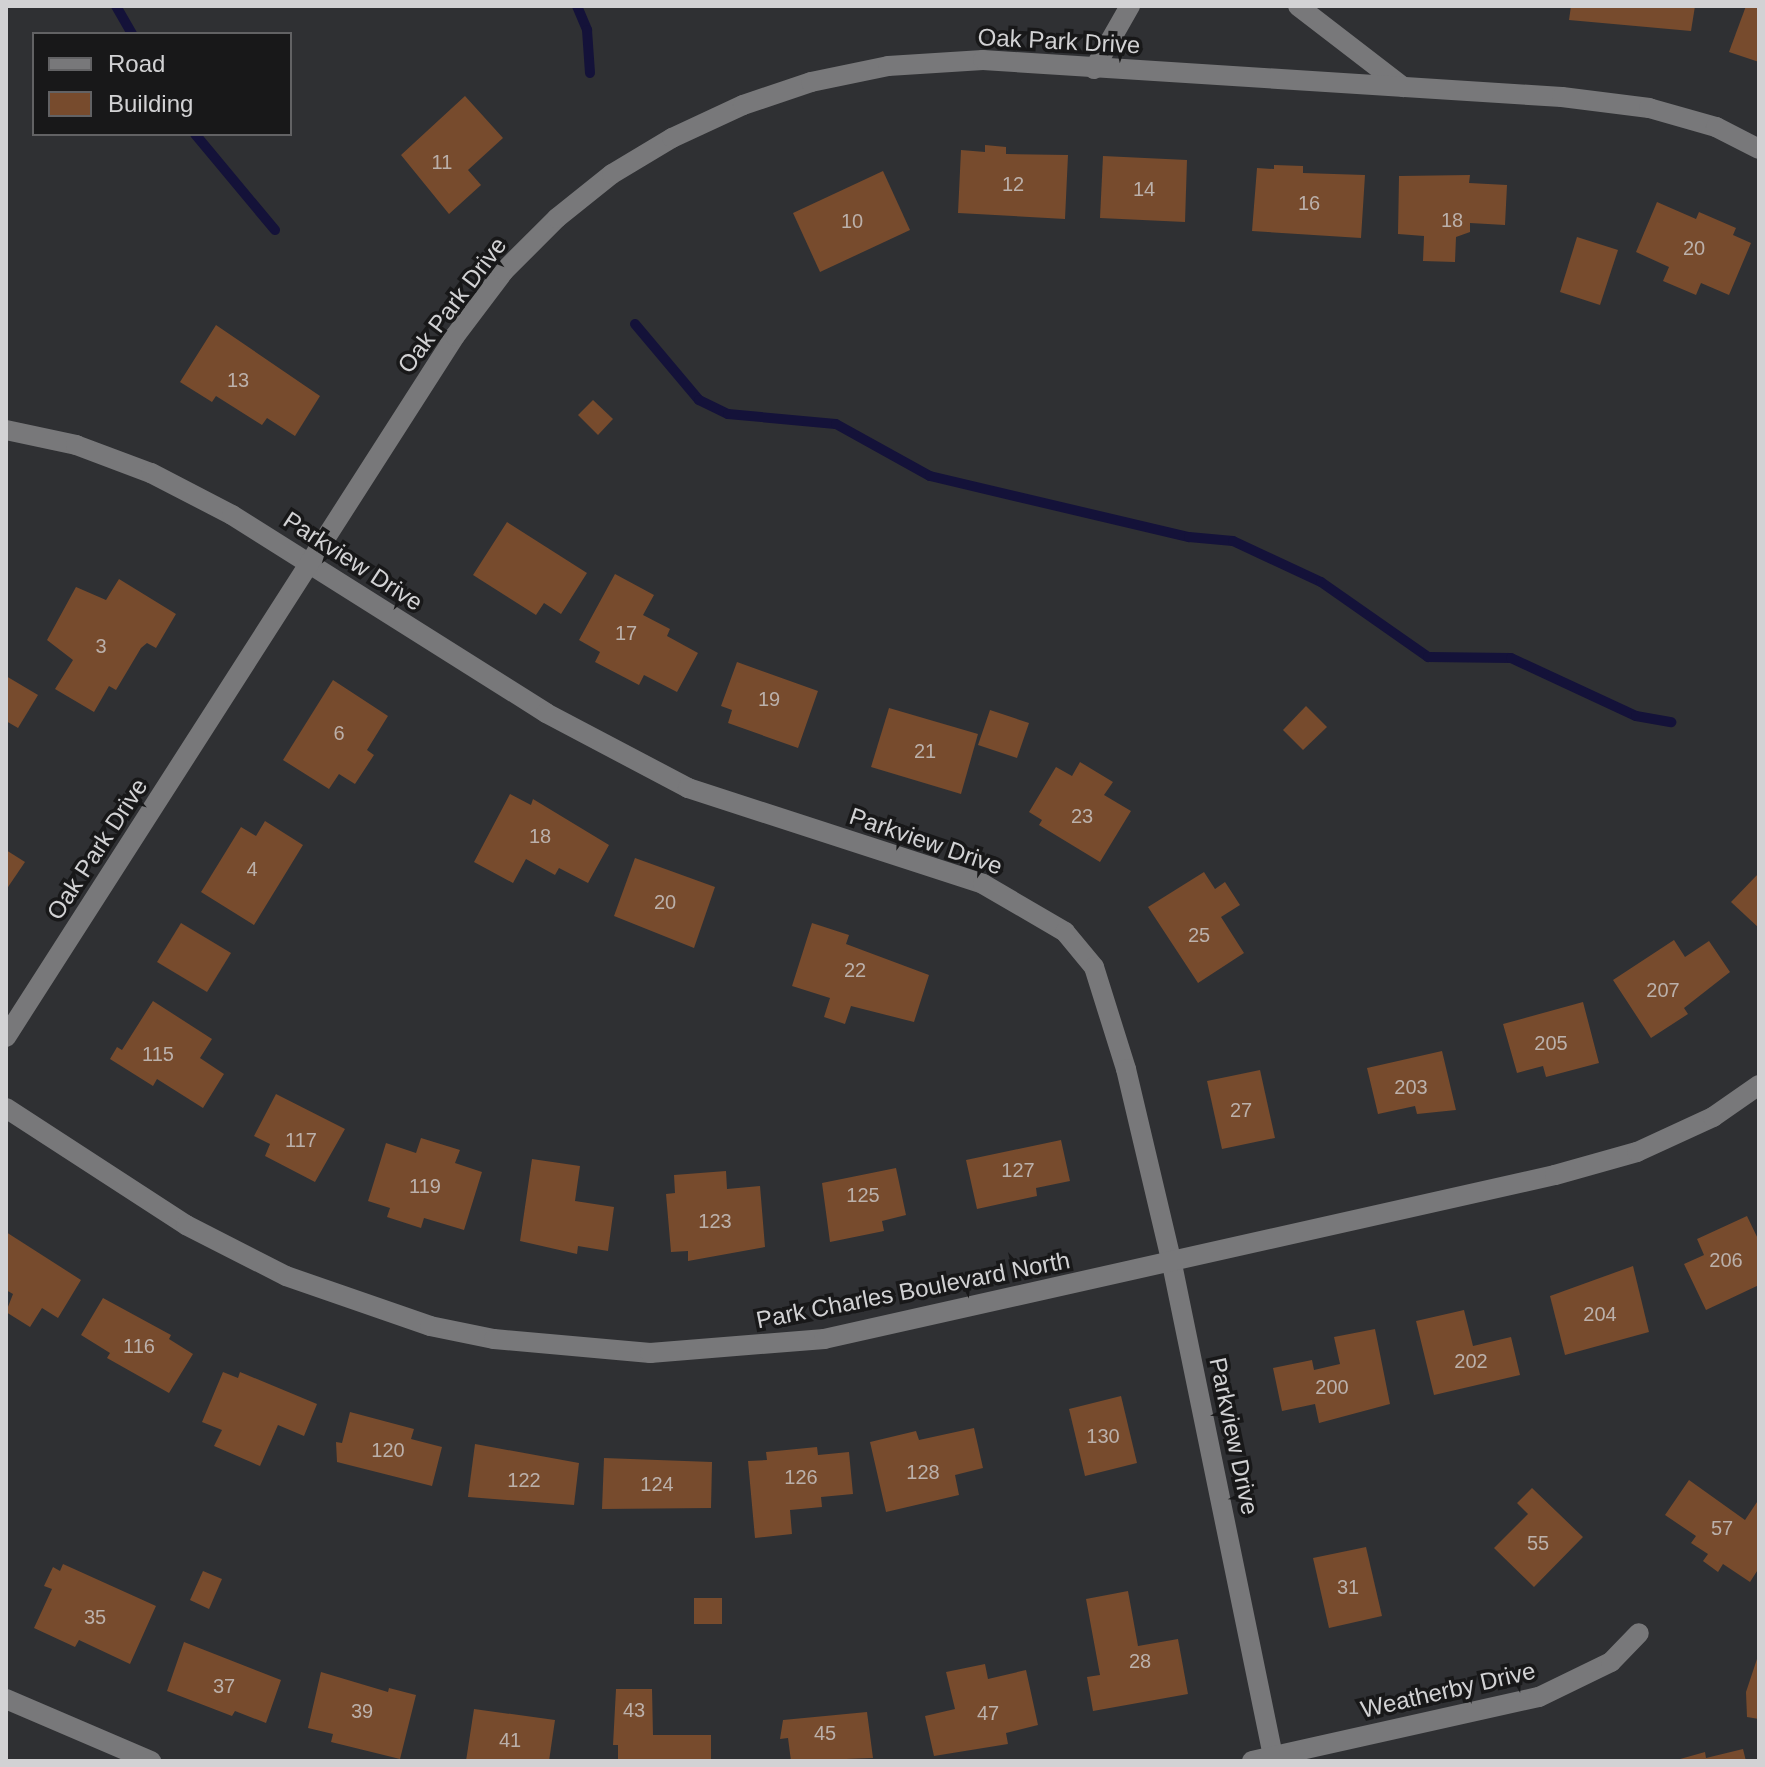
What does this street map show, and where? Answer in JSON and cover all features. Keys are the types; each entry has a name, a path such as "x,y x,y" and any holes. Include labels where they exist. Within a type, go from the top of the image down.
{"street":[{"path":"1094,69 1130,6"},
{"path":"1298,6 1403,87"},
{"name":"Oak Park Drive","path":"6,1037 455,336 504,271 612,174 743,105 811,82 888,66 983,60 1403,87 1649,108 1716,127 1759,149"},
{"name":"Parkview Drive","path":"6,430 76,445 151,473 310,562 621,756 702,793 983,884 1065,932 1094,967 1110,1008 1172,1264 1273,1756"},
{"name":"Park Charles Boulevard North","path":"6,1108 186,1225 286,1276 430,1326 571,1350 650,1353 824,1339 1172,1264 1637,1152 1713,1117 1759,1085"},
{"name":"Weatherby Drive","path":"1252,1761 1539,1697 1611,1662 1639,1633"},
{"path":"6,1699 151,1761"}],"building":[{"path":"1571,6 1695,6 1691,31 1569,20"},
{"path":"1746,6 1759,6 1759,62 1729,52"},
{"path":"465,96 503,138 468,170 481,185 449,214 401,155"},
{"path":"985,145 1006,147 1006,154 1068,155 1065,219 958,213 961,150 985,152"},
{"path":"1103,156 1187,160 1185,222 1100,218"},
{"path":"1274,165 1303,166 1303,173 1365,175 1361,238 1252,231 1257,168 1274,169"},
{"path":"883,171 910,230 820,272 793,213"},
{"path":"1470,175 1469,183 1507,185 1505,225 1470,223 1470,232 1456,237 1455,262 1423,261 1424,236 1398,234 1399,176"},
{"path":"1657,202 1696,219 1699,212 1736,228 1733,235 1751,243 1729,295 1701,283 1696,295 1663,281 1669,267 1636,252"},
{"path":"1577,237 1618,250 1600,305 1560,292"},
{"path":"216,325 320,396 295,436 267,418 262,425 216,396 212,402 180,382"},
{"path":"593,400 613,419 598,435 578,415"},
{"path":"507,522 587,573 561,614 544,603 536,615 473,575"},
{"path":"615,574 654,595 643,615 670,629 667,636 698,653 677,692 644,675 639,685 595,662 600,652 579,640"},
{"path":"119,579 176,614 156,648 147,643 141,648 116,690 109,686 94,712 55,689 73,660 47,640 76,587 106,600"},
{"path":"737,662 818,691 798,748 728,723 732,710 721,706"},
{"path":"6,676 38,695 18,728 6,721"},
{"path":"333,680 388,716 367,750 374,755 355,784 339,774 329,789 283,760"},
{"path":"1306,706 1327,727 1303,750 1283,730"},
{"path":"889,708 978,734 961,794 871,767"},
{"path":"990,710 1029,723 1017,758 978,745"},
{"path":"1080,762 1113,782 1104,795 1131,811 1100,862 1039,825 1042,820 1029,812 1056,767 1072,776"},
{"path":"510,794 531,805 533,799 609,845 588,883 559,868 555,875 526,859 513,883 474,862"},
{"path":"265,821 303,845 254,925 201,892 241,827 256,836"},
{"path":"6,850 25,862 6,890"},
{"path":"635,858 715,887 694,948 614,916"},
{"path":"1204,872 1215,889 1225,882 1240,905 1221,917 1244,953 1198,983 1148,907"},
{"path":"1759,873 1759,928 1731,902"},
{"path":"181,923 231,953 207,992 157,962"},
{"path":"812,923 849,935 846,944 929,975 914,1022 851,1006 845,1024 824,1017 830,998 792,986"},
{"path":"1674,940 1685,957 1709,941 1730,972 1684,1008 1688,1014 1651,1038 1613,980"},
{"path":"153,1001 212,1039 200,1058 224,1074 203,1108 157,1079 153,1086 110,1059 117,1047 122,1050"},
{"path":"1583,1002 1599,1063 1546,1077 1543,1066 1517,1073 1503,1024"},
{"path":"1442,1051 1456,1110 1417,1114 1415,1106 1378,1114 1367,1068"},
{"path":"1260,1070 1275,1138 1222,1149 1207,1081"},
{"path":"276,1094 345,1129 315,1182 265,1156 270,1144 254,1136"},
{"path":"421,1138 460,1150 455,1163 482,1172 464,1230 424,1218 421,1228 387,1217 390,1208 368,1201 386,1143 416,1153"},
{"path":"1061,1140 1070,1181 1036,1188 1037,1196 977,1209 966,1160"},
{"path":"532,1159 580,1166 575,1201 614,1207 608,1251 578,1246 577,1254 520,1241"},
{"path":"896,1168 906,1215 882,1221 884,1231 830,1242 822,1183"},
{"path":"726,1171 727,1189 760,1186 765,1247 688,1261 688,1251 671,1252 666,1194 675,1193 674,1175"},
{"path":"1747,1216 1759,1241 1759,1285 1706,1310 1684,1264 1704,1255 1697,1239"},
{"path":"6,1232 81,1280 58,1318 42,1308 30,1327 6,1312 13,1294 6,1290"},
{"path":"1633,1266 1649,1332 1565,1355 1550,1296"},
{"path":"103,1298 171,1335 169,1339 193,1354 169,1393 107,1358 110,1353 81,1335"},
{"path":"1464,1310 1473,1346 1511,1337 1520,1375 1434,1395 1416,1321"},
{"path":"1375,1329 1390,1404 1319,1423 1315,1404 1282,1411 1273,1368 1312,1360 1314,1370 1340,1364 1334,1337"},
{"path":"223,1372 238,1378 240,1372 317,1404 304,1436 278,1425 260,1466 214,1446 222,1430 202,1422"},
{"path":"1121,1396 1137,1463 1085,1476 1069,1409"},
{"path":"350,1412 414,1429 411,1439 442,1447 432,1486 337,1462 336,1442 342,1443"},
{"path":"974,1428 983,1468 955,1475 959,1495 886,1512 870,1442 916,1431 919,1440"},
{"path":"475,1444 579,1463 574,1505 468,1497"},
{"path":"817,1447 818,1455 849,1452 853,1494 821,1497 822,1507 790,1510 792,1534 755,1538 748,1461 767,1460 766,1452"},
{"path":"604,1458 712,1462 711,1508 602,1509"},
{"path":"1689,1480 1745,1520 1759,1499 1759,1568 1750,1582 1723,1564 1718,1572 1703,1561 1708,1554 1691,1543 1696,1536 1665,1515"},
{"path":"1532,1488 1583,1537 1534,1587 1494,1548 1528,1514 1517,1503"},
{"path":"1366,1547 1382,1616 1329,1628 1313,1558"},
{"path":"63,1564 156,1606 130,1664 79,1640 75,1647 34,1628 52,1589 44,1586 53,1567 60,1571"},
{"path":"203,1571 222,1579 209,1609 190,1600"},
{"path":"1128,1591 1138,1646 1178,1639 1188,1694 1093,1711 1087,1677 1100,1675 1086,1599"},
{"path":"694,1598 722,1598 722,1624 694,1624"},
{"path":"184,1642 281,1680 266,1723 235,1711 232,1716 167,1691"},
{"path":"1759,1653 1759,1719 1747,1717 1746,1692"},
{"path":"985,1664 988,1679 1026,1670 1038,1725 1006,1733 1008,1744 934,1756 925,1716 955,1709 946,1672"},
{"path":"321,1672 388,1692 389,1688 416,1695 400,1759 331,1742 333,1734 308,1728"},
{"path":"616,1689 652,1689 653,1735 711,1735 711,1761 618,1761 618,1745 613,1745"},
{"path":"474,1709 555,1720 549,1761 466,1761"},
{"path":"867,1712 873,1758 791,1761 788,1738 780,1739 783,1720"},
{"path":"1743,1749 1746,1761 1673,1761 1705,1752 1706,1758"}],"waterway":[{"path":"116,6 131,32"},
{"path":"577,6 587,30 590,73"},
{"path":"197,136 275,230"},
{"path":"635,324 699,400 728,414 836,424 930,476 1189,537 1233,541 1321,582 1428,657 1511,658 1636,716 1671,722"}]}
